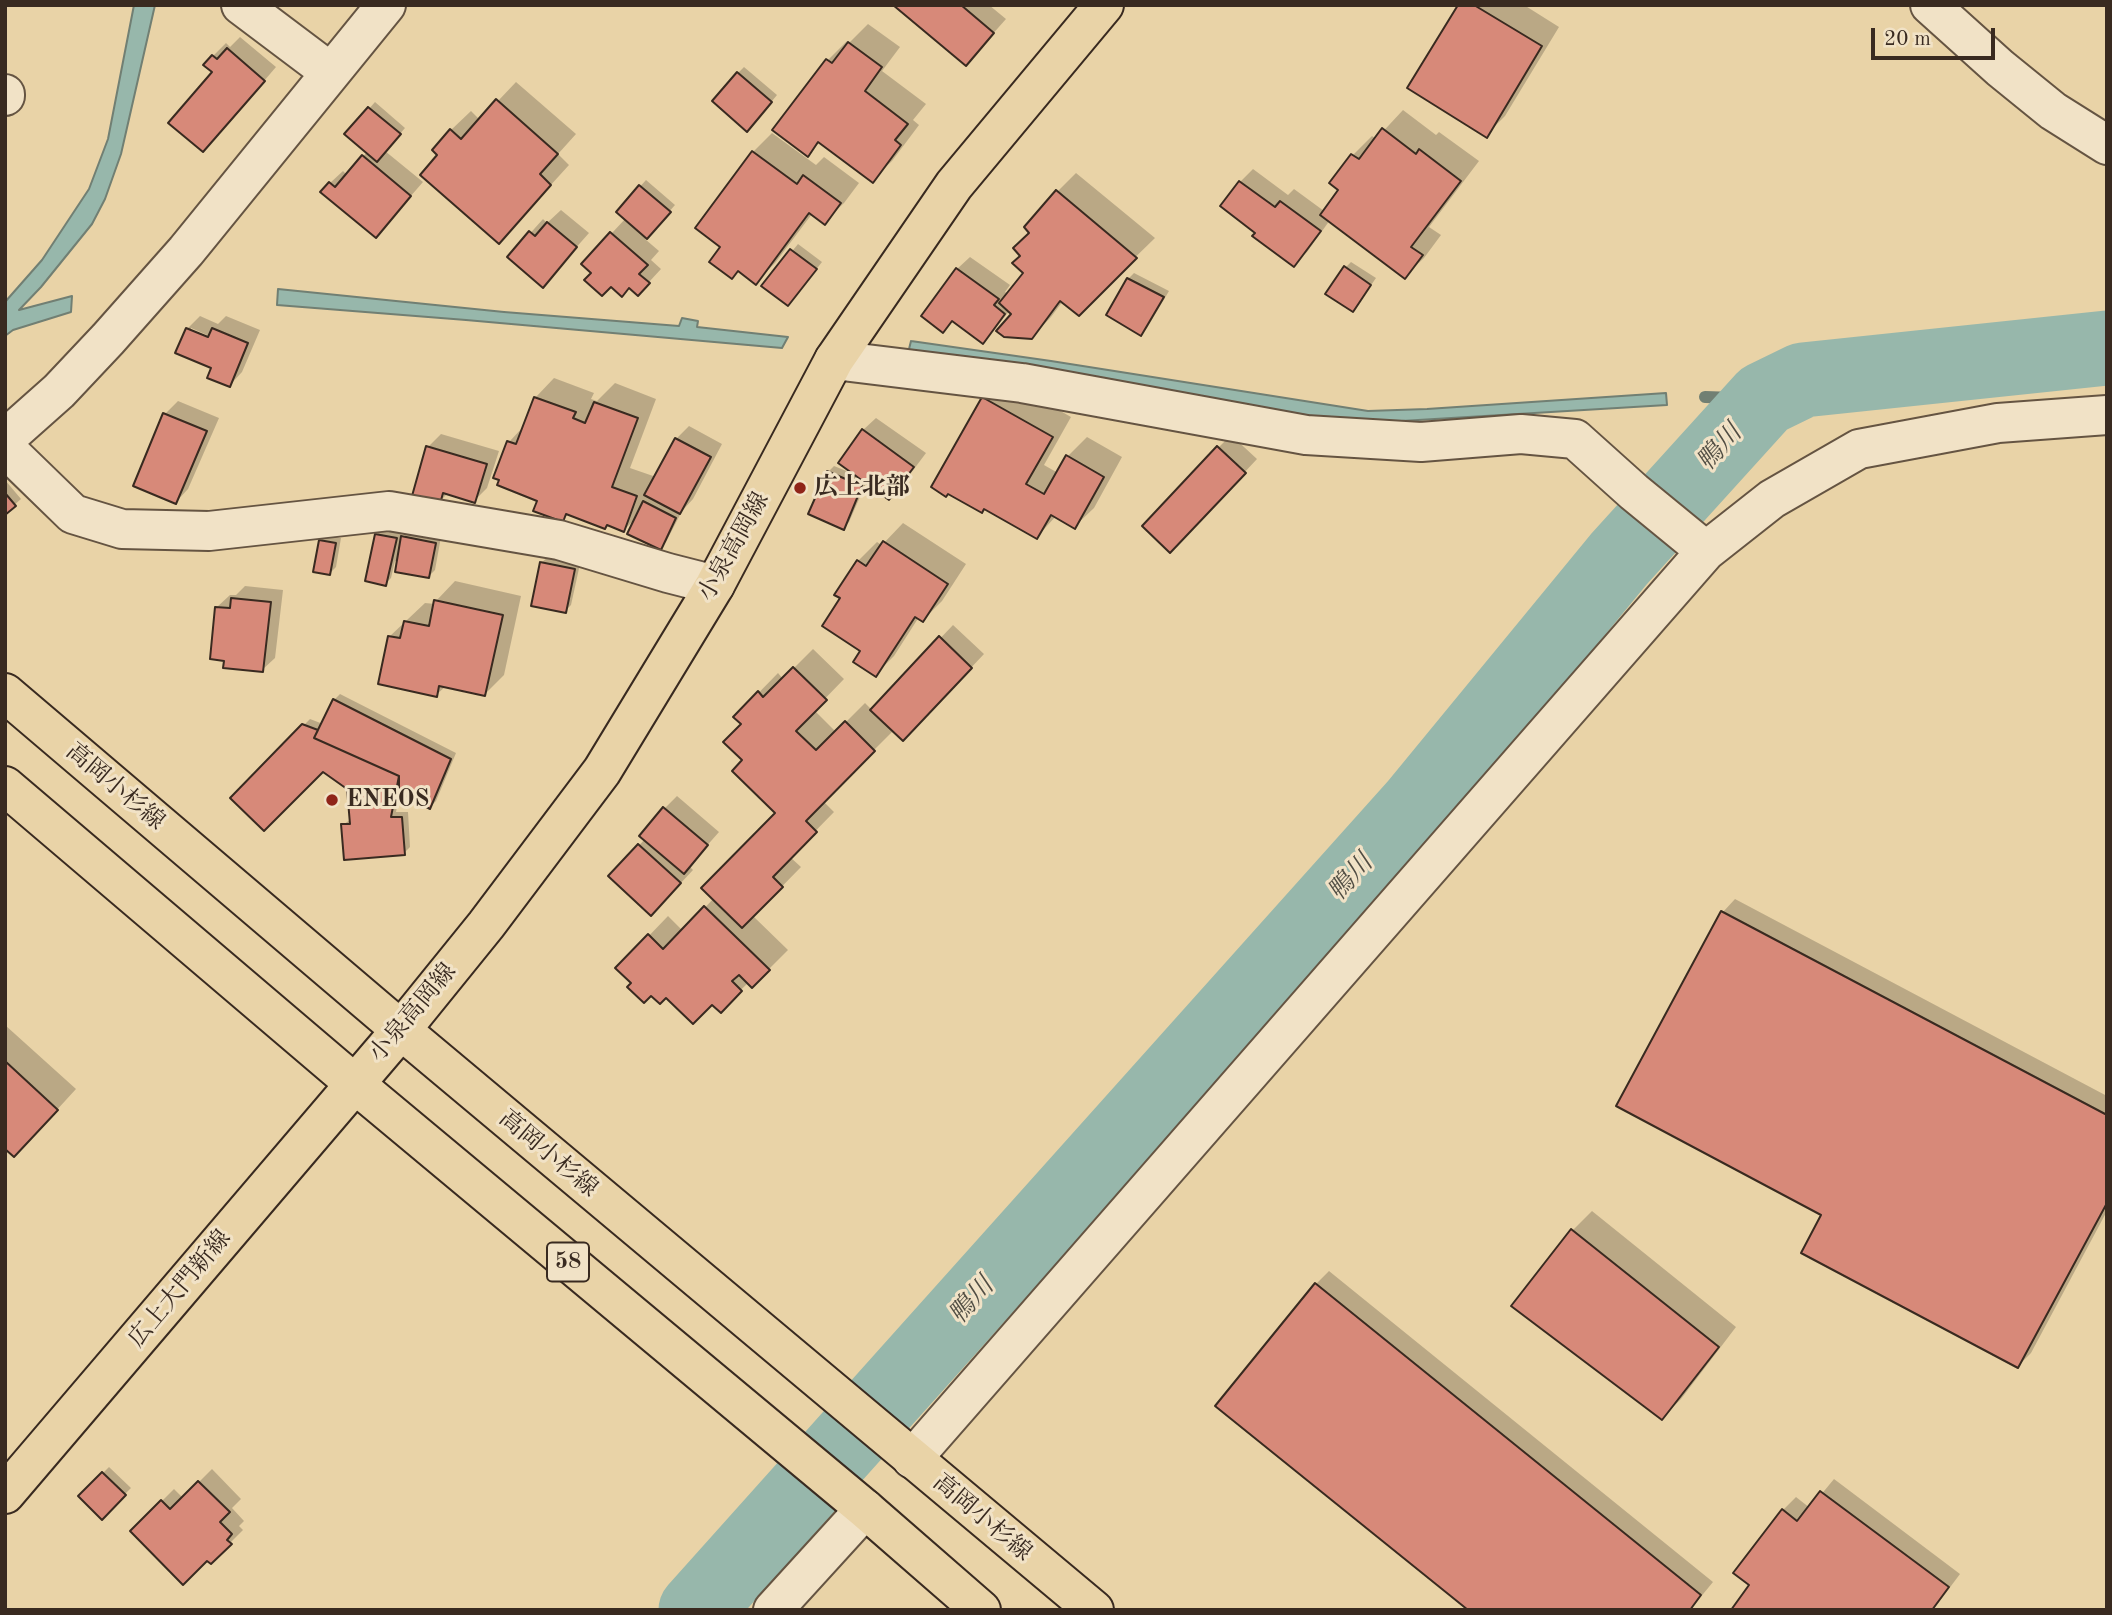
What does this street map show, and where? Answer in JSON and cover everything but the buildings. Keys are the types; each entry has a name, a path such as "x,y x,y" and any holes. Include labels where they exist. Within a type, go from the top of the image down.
{"main road":[{"name":"小泉高岡線","path":"355,1084 486,925 602,771 715,585 834,360 954,185 1092,9"},
{"name":"高岡小杉線","path":"5,693 401,1030 1094,1610"},
{"name":"58","path":"5,786 981,1610"},
{"name":"広上大門新線","path":"5,1494 355,1084"}],"street":[{"path":"242,5 330,72"},
{"path":"5,439 58,391 108,339 212,219 386,5"},
{"path":"1930,5 2053,111 2107,145"},
{"path":"834,360 1022,383 1306,435 1421,442 1521,433 1575,439 1697,543"},
{"path":"902,1451 1697,543 1859,449 1998,423 2107,415"},
{"path":"5,448 73,513 122,529 209,531 389,511 559,540 715,585"},
{"path":"773,1610 855,1502"}],"shaded area":[{"path":"134,5 155,5 121,154 105,199 92,224 19,310 72,296 71,312 13,330 5,336 5,302 42,260 89,189 108,139"},
{"path":"278,289 504,312 679,326 682,318 698,321 697,327 788,337 782,348 277,305"},
{"path":"911,341 1368,411 1666,393 1667,405 1385,422 1318,417 908,353"}],"waterway":[{"name":"鴨川","path":"696,1610 1416,806 1619,559 1764,399 1803,380 2107,348"},
{"path":"1705,397 1764,399"}],"place":[{"name":"広上北部","path":"800,488"},
{"name":"ENEOS","path":"332,800"}]}
